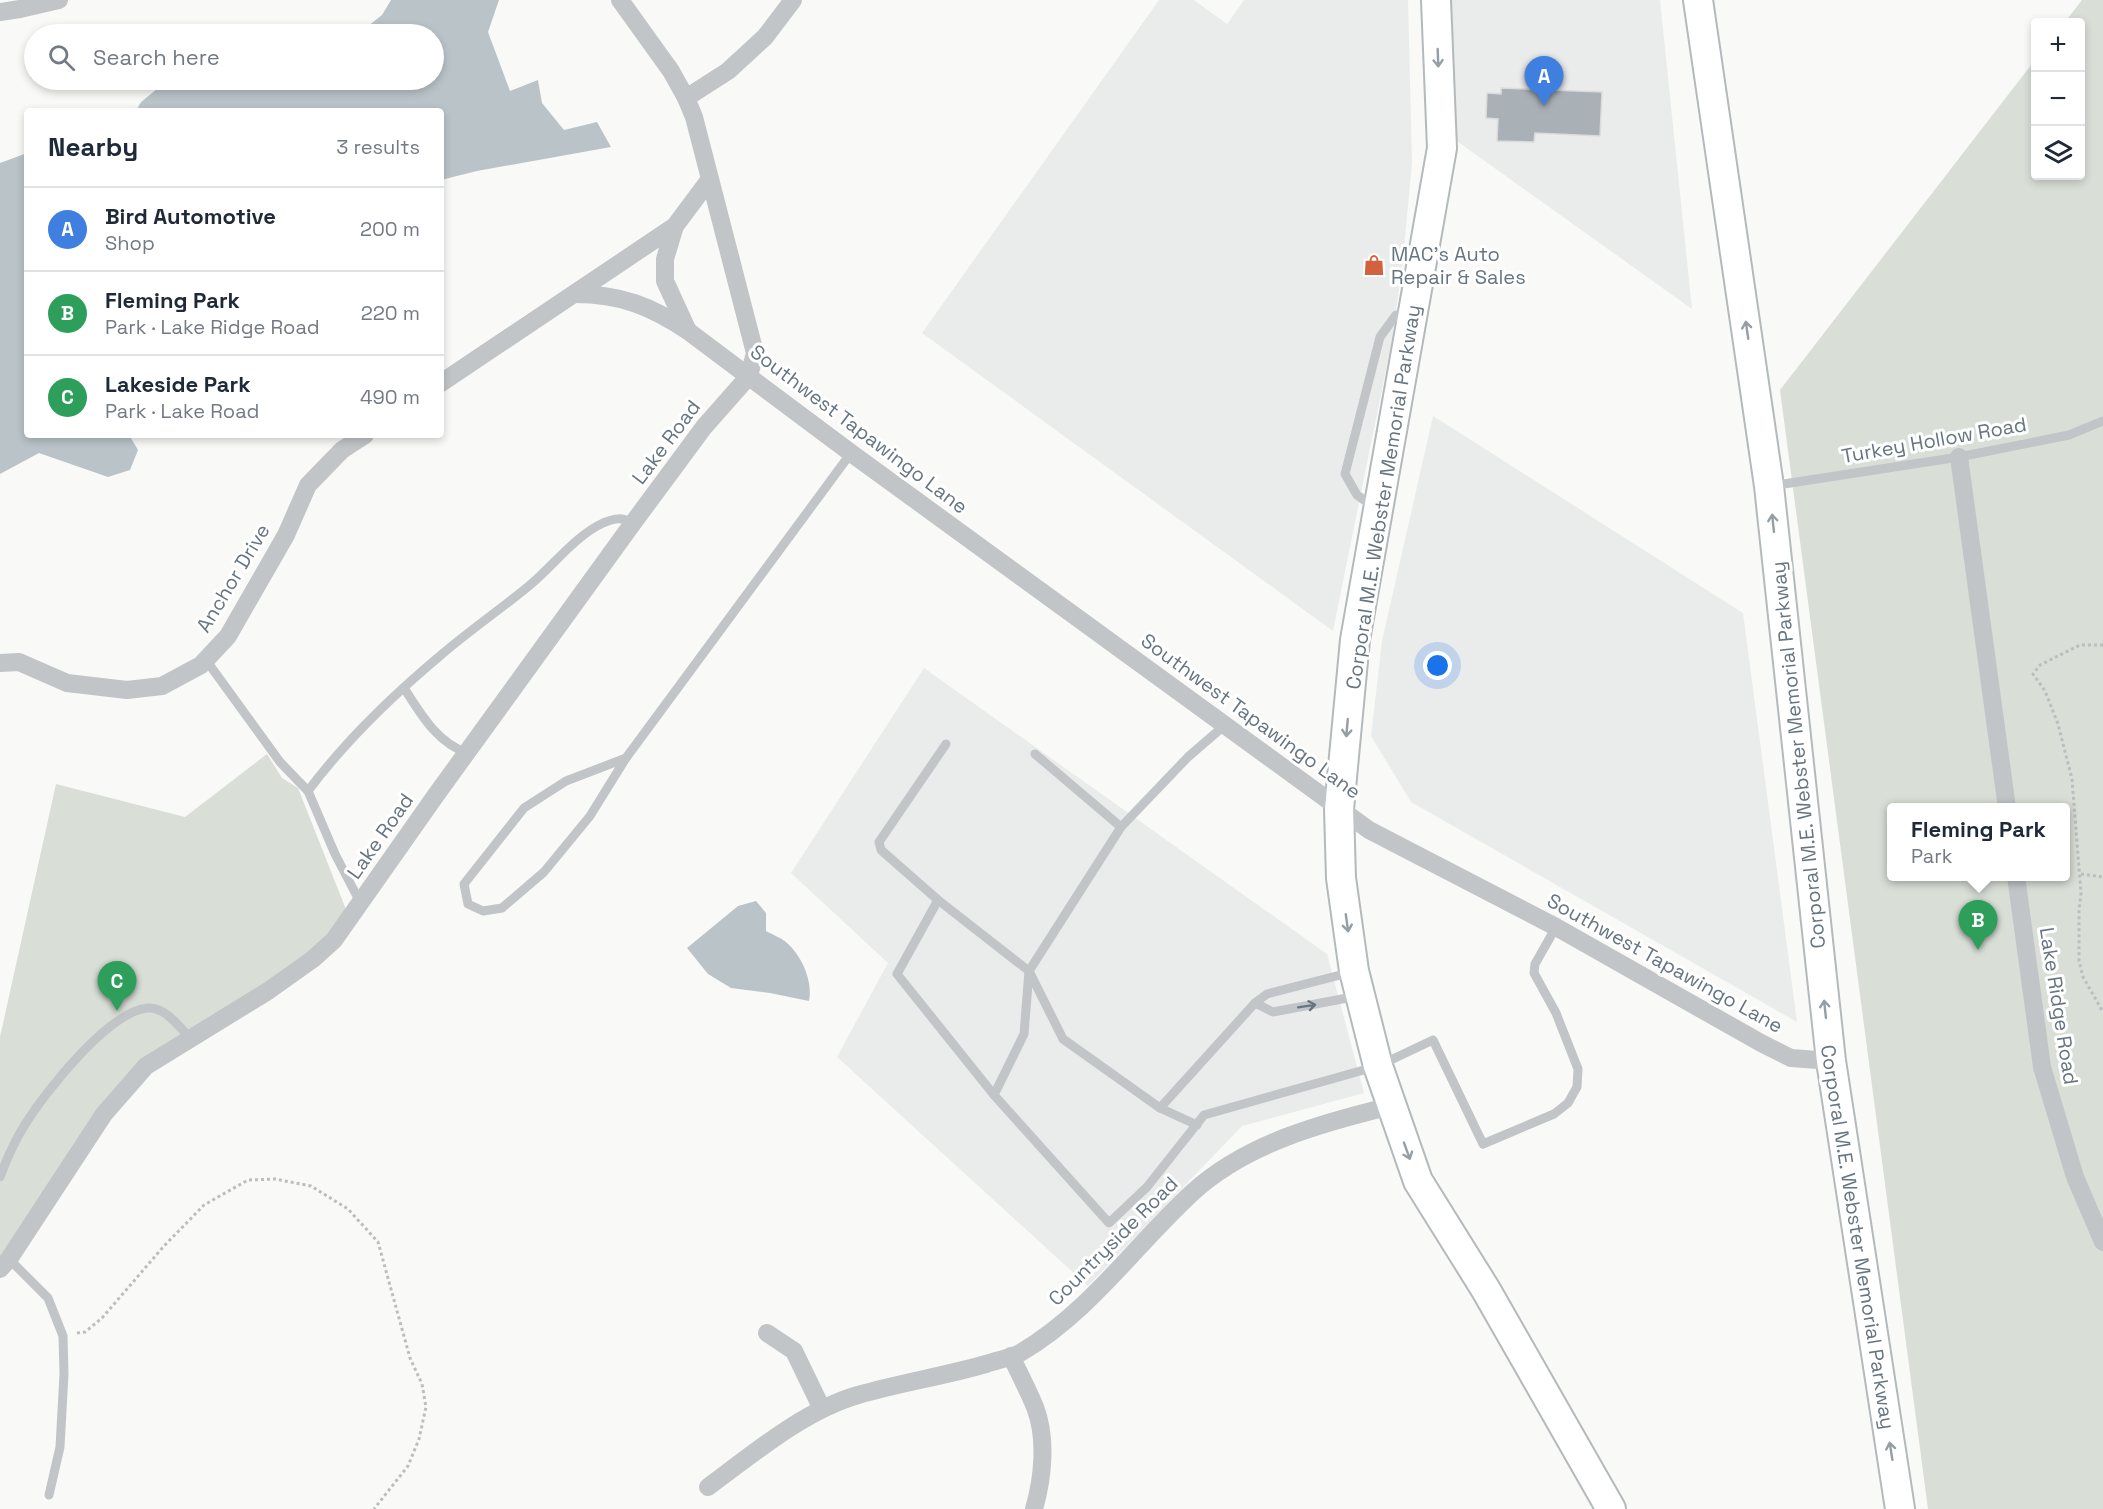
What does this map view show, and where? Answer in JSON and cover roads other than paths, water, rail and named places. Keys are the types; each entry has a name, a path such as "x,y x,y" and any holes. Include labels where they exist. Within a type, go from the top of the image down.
{"main road":[{"name":"Corporal M.E. Webster Memorial Parkway","path":"1436,0 1442,148 1355,640 1339,809 1341,878 1357,983 1378,1065 1418,1181 1486,1290 1611,1509"},
{"name":"Corporal M.E. Webster Memorial Parkway","path":"1698,0 1769,486 1831,1061 1900,1509"}],"street":[{"path":"0,12 59,0"},
{"path":"620,0 670,71 694,117 755,353 749,376"},
{"path":"686,98 729,71 765,37 793,0"},
{"path":"444,381 675,226 710,179"},
{"path":"675,226 665,259 665,281 687,331"},
{"path":"575,294 598,294 640,303 666,316 687,331"},
{"name":"Southwest Tapawingo Lane","path":"687,331 1369,830 1556,927 1780,1053 1791,1058 1831,1061"},
{"name":"Lake Road","path":"4,1264 104,1114 146,1066 268,991 313,959 334,940 633,522 704,427 749,376"},
{"name":"Anchor Drive","path":"0,663 19,662 67,683 127,690 162,686 201,665 228,636 285,535 308,485 342,450 360,438"},
{"path":"1959,457 2006,803"},
{"name":"Lake Ridge Road","path":"2017,881 2042,1067 2076,1177 2103,1242"},
{"name":"Countryside Road","path":"708,1487 767,1444 822,1409 856,1395 972,1368 1018,1354 1060,1326 1088,1302 1194,1191 1222,1171 1256,1151 1326,1122 1391,1106"},
{"path":"767,1333 794,1351 822,1409"},
{"path":"1011,1356 1036,1409 1042,1441 1040,1488 1034,1509"}],"lane":[{"path":"1378,511 1357,495 1346,474 1380,337 1396,315 1412,315"},
{"name":"Turkey Hollow Road","path":"1769,486 1959,457 2069,435 2103,421"},
{"path":"627,758 566,781 524,808 464,884 468,903 483,910 502,908 544,872 590,816 627,758 851,453"},
{"path":"308,791 329,763 375,712 448,649 532,584 592,530 616,518 633,522"},
{"path":"206,660 280,762 308,791 335,854 360,902"},
{"path":"404,688 434,732 451,746 466,753"},
{"path":"994,1095 1024,1034 1029,971 1121,827 1188,757 1225,725"},
{"path":"946,744 879,842 881,849 938,900 1029,971 1063,1039 1160,1108 1197,1125"},
{"path":"1035,754 1121,827"},
{"path":"938,900 897,974 994,1095 1109,1222 1147,1187 1204,1115 1378,1065 1432,1040 1483,1143 1554,1114 1568,1103 1577,1087 1578,1069 1556,1013 1534,973 1535,964 1556,927"},
{"path":"1160,1108 1256,1003 1267,994 1357,983"},
{"path":"1256,1003 1273,1012 1357,983"},
{"path":"0,1177 7,1156 26,1122 60,1077 103,1032 128,1013 149,1008 165,1013 191,1039"},
{"path":"4,1264 48,1298 63,1336 60,1447 48,1495"}],"place":[{"name":"Bird Automotive","path":"1544,106"},
{"name":"MAC's Auto Repair & Sales","path":"1374,265"},
{"name":"Fleming Park","path":"1978,950"},
{"name":"Lakeside Park","path":"117,1011"}]}
